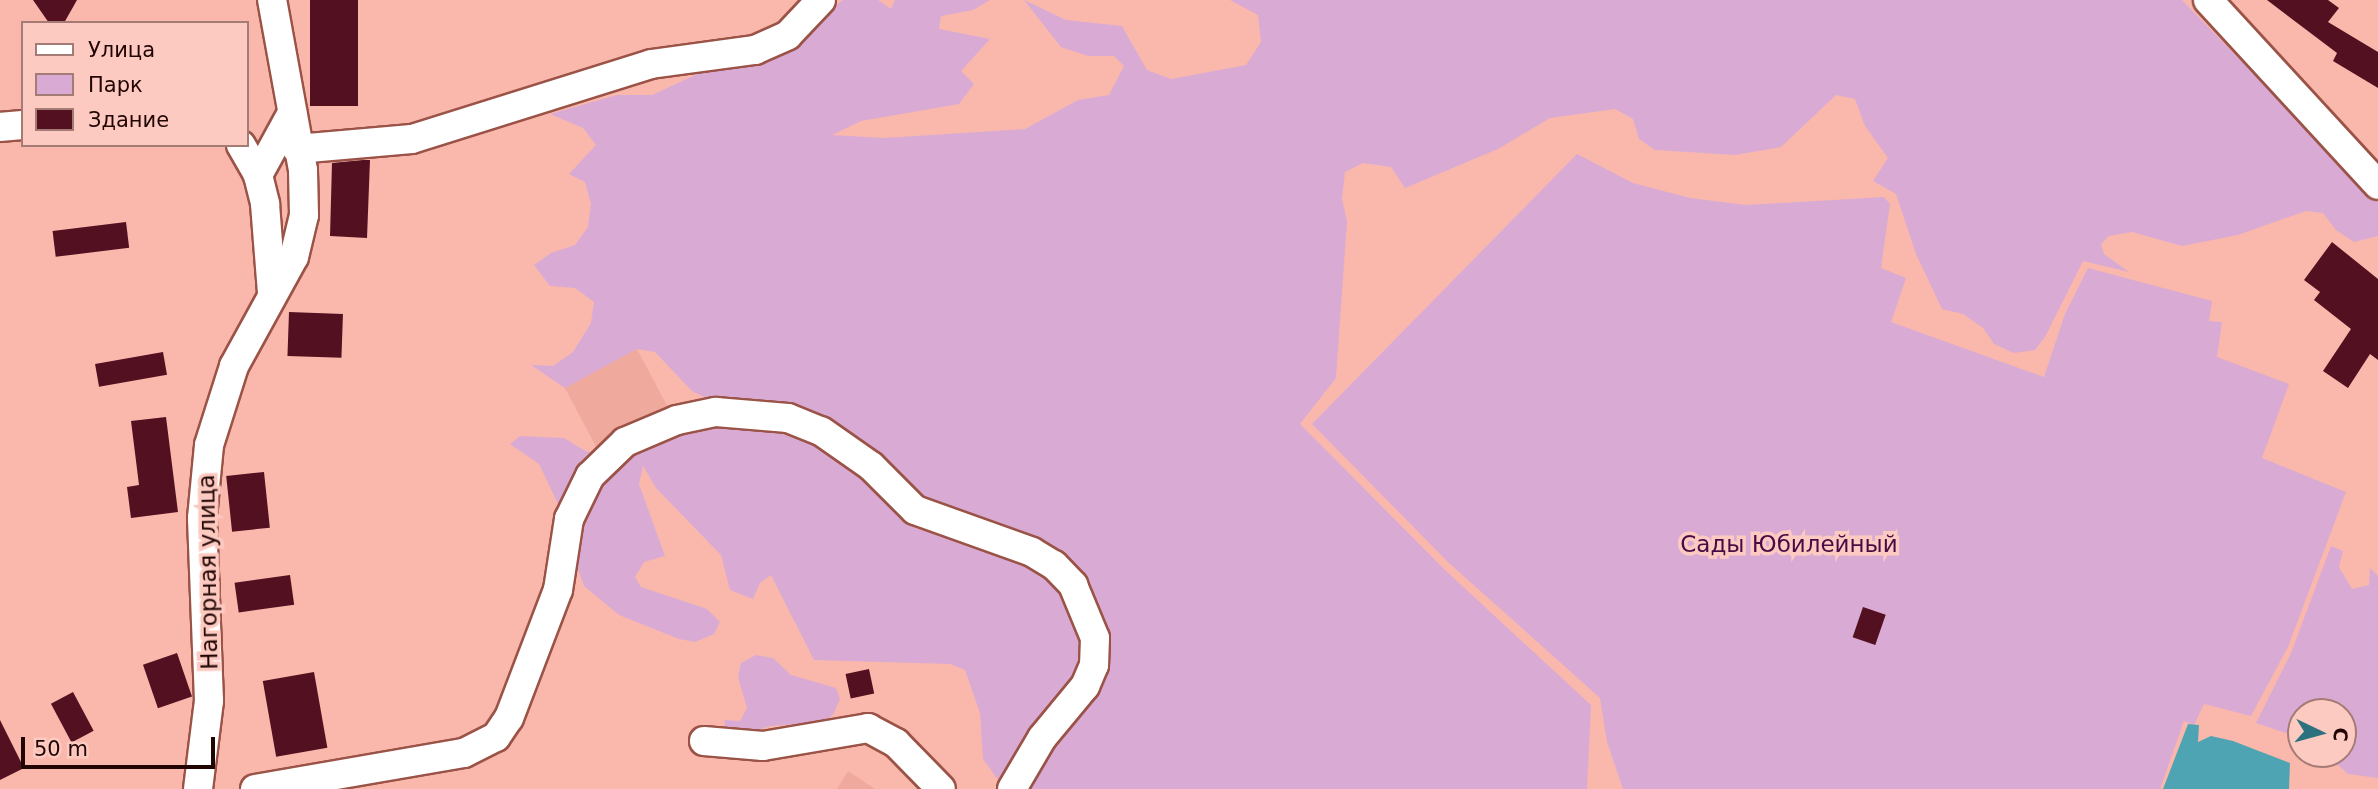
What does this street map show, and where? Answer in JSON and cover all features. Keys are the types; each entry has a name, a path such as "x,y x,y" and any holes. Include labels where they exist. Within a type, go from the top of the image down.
{"street":[{"name":"Нагорная улица","path":"198,789 209,689 203,480 225,390 272,293 294,257 304,215 306,193 272,0"},
{"path":"297,149 412,139 651,64 755,50 788,35 821,0"},
{"path":"2208,0 2378,185"},
{"path":"258,175 292,113"},
{"path":"0,127 21,125"},
{"path":"242,147 258,175 271,250 272,293"},
{"path":"255,789 464,753 496,737 509,718 558,590 569,519 590,477 625,442 677,420 716,412 788,418 821,432 863,459 915,510 1032,552 1054,565 1073,585 1095,638 1094,665 1085,686 1042,738 1012,789"},
{"path":"704,741 763,746 868,728 896,743 941,789"}],"shaded area":[{"path":"637,349 668,408 596,447 565,387"},
{"path":"848,771 875,789 837,789"}],"green space":[{"path":"843,0 878,0 891,9 895,0 990,0 973,10 941,16 939,29 990,39 961,71 974,84 959,104 861,121 832,135 884,138 1025,129 1078,100 1109,95 1124,66 1114,56 1088,56 1061,47 1024,0 1066,20 1122,26 1147,70 1171,79 1246,65 1261,42 1258,15 1230,0 2182,0 2378,202 2378,236 2354,242 2336,230 2323,213 2306,211 2238,235 2182,246 2132,232 2109,236 2101,244 2104,254 2129,272 2083,261 2045,337 2035,350 2014,353 1994,344 1983,328 1963,314 1942,309 1916,254 1896,194 1873,181 1888,158 1865,126 1855,99 1836,95 1781,147 1735,155 1655,150 1639,139 1633,119 1615,109 1550,118 1498,149 1405,188 1391,167 1363,163 1345,172 1342,199 1347,221 1336,378 1300,424 1445,570 1591,705 1587,789 1028,789 1044,757 1089,703 1101,679 1103,623 1095,596 1055,549 1026,534 937,507 912,492 868,447 838,425 808,413 714,402 692,391 655,352 637,349 565,388 531,365 553,366 573,352 591,323 594,302 575,288 550,286 534,265 551,253 575,245 588,227 591,204 585,182 569,174 596,145 583,128 550,114 617,95 652,95 823,16"},
{"name":"Сады Юбилейный","path":"1577,154 1633,183 1690,198 1746,205 1884,197 1890,204 1881,268 1906,278 1891,322 2044,377 2065,314 2088,268 2212,301 2209,321 2222,322 2217,357 2289,384 2262,458 2346,492 2288,647 2251,716 2204,704 2194,725 2184,721 2160,789 1623,789 1607,742 1600,698 1449,563 1312,424"},
{"path":"712,426 759,426 831,451 915,528 1038,570 1061,590 1071,606 1081,642 1075,677 998,780 983,759 980,713 965,670 950,664 814,660 771,575 760,583 753,599 730,590 721,555 656,488 643,466 639,484 665,556 644,562 635,577 641,587 707,609 720,622 714,634 695,642 679,639 619,615 584,586 575,561 583,509 611,463 640,448"},
{"path":"520,436 564,438 587,452 600,452 561,510 539,464 510,444"},
{"path":"2331,546 2343,551 2339,567 2352,589 2369,585 2370,568 2378,576 2378,778 2348,774 2341,768 2357,768 2357,698 2287,698 2287,733 2256,723 2291,653"},
{"path":"756,655 773,658 791,675 836,688 840,699 833,715 823,722 771,726 742,734 726,729 724,720 740,721 747,708 738,677 741,663"}],"water":[{"path":"2188,724 2199,725 2198,742 2211,736 2233,741 2287,762 2287,768 2290,768 2289,789 2163,789"}],"building":[{"path":"33,0 77,0 65,21 48,21"},
{"path":"310,0 358,0 358,106 310,106"},
{"path":"2267,0 2328,0 2339,8 2328,22 2378,52 2378,88 2333,61 2337,53"},
{"path":"370,160 367,238 330,236 332,163"},
{"path":"126,222 129,248 56,257 53,231"},
{"path":"2332,242 2378,279 2378,360 2370,354 2348,388 2323,371 2351,329 2314,300 2320,292 2304,280"},
{"path":"289,312 343,314 341,358 287,356"},
{"path":"163,352 167,375 99,387 95,364"},
{"path":"166,417 178,512 131,518 127,487 139,485 131,421"},
{"path":"264,472 270,528 232,532 226,476"},
{"path":"290,575 294,605 239,613 235,583"},
{"path":"1863,607 1886,615 1875,645 1853,637"},
{"path":"177,653 192,696 158,708 143,665"},
{"path":"869,669 874,693 851,698 846,674"},
{"path":"314,672 327,748 276,757 263,681"},
{"path":"73,692 94,731 72,743 51,704"},
{"path":"0,720 24,768 0,780"}]}
